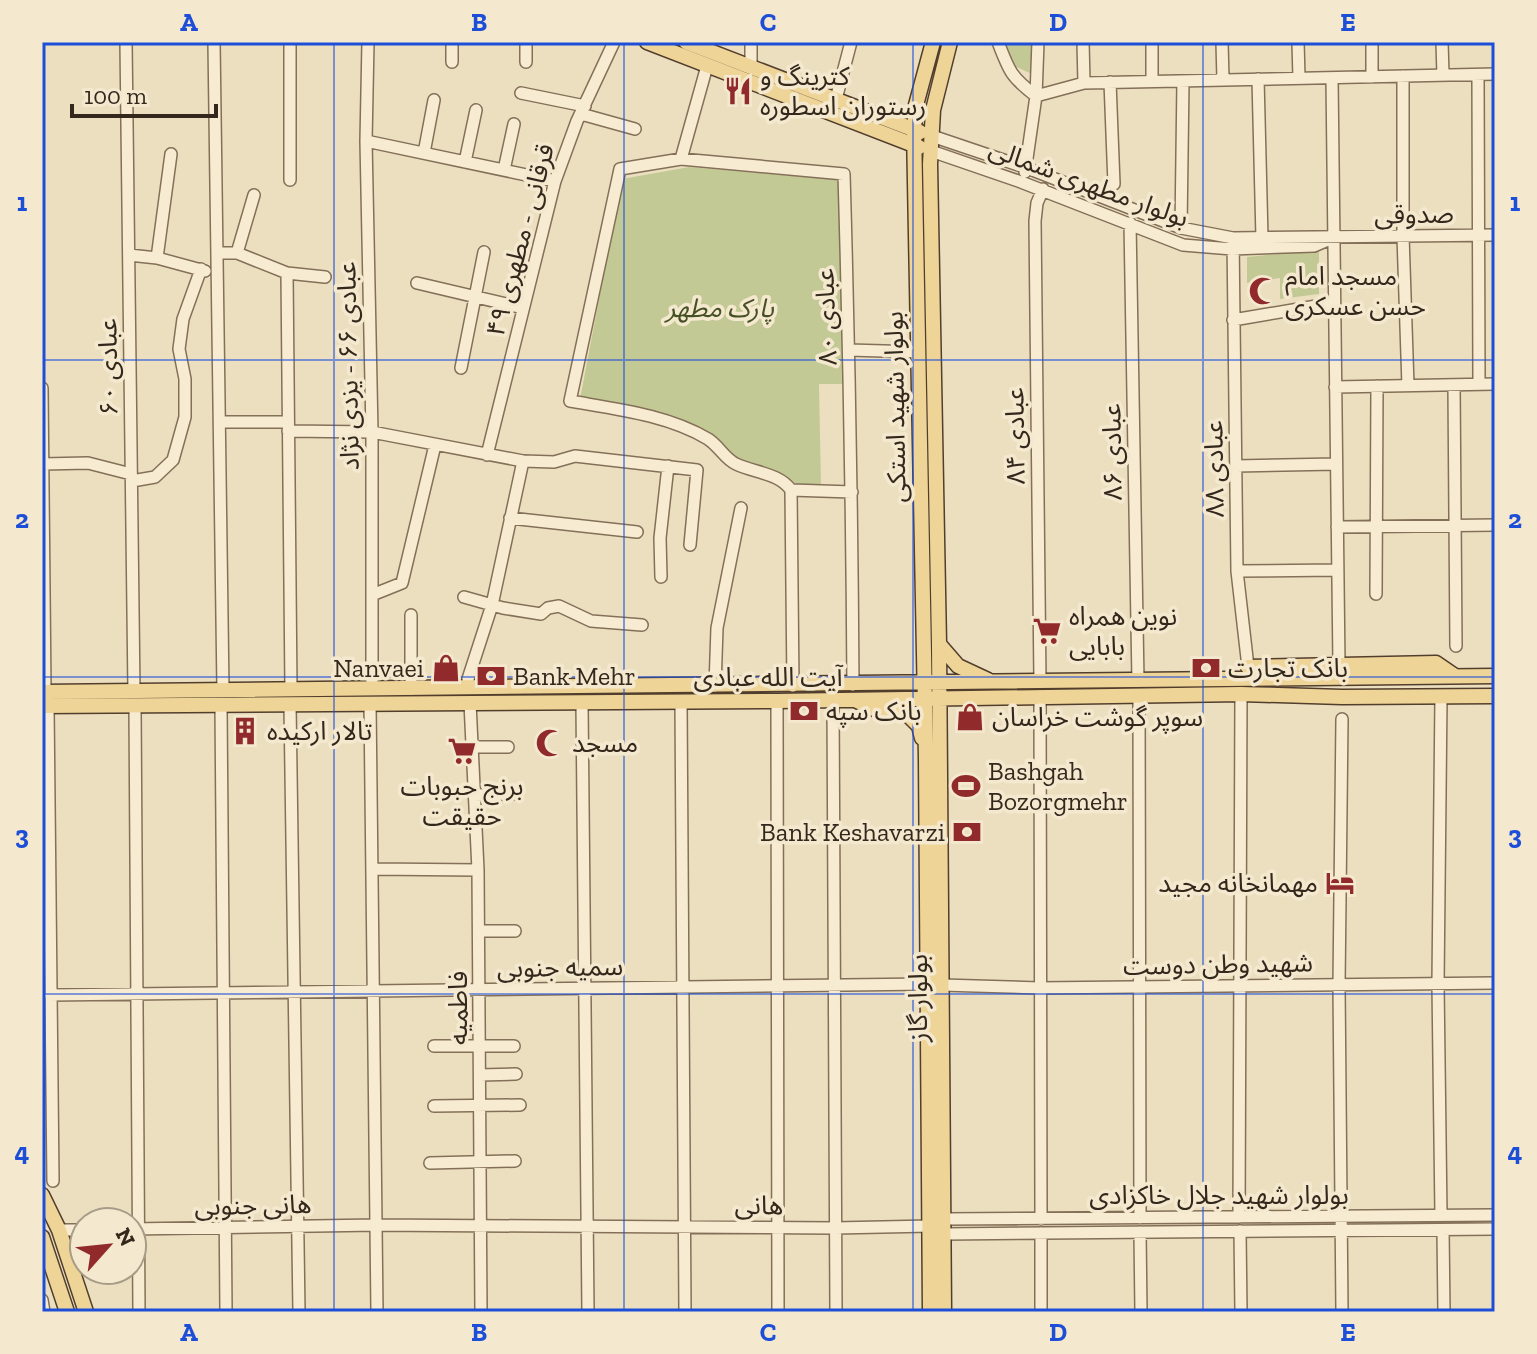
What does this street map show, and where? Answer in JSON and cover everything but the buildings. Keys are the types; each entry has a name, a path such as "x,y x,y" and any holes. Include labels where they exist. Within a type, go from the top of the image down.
{"main road":[{"name":"بولوار مطهری شمالی","path":"647,42 914,146 932,144"},
{"name":"بولوار مطهری شمالی","path":"686,42 914,129 932,144"},
{"name":"بولوار شهید استکی","path":"932,690 914,129 916,105 933,42"},
{"name":"بولوار شهید استکی","path":"932,690 939,644 932,144 933,110 950,42"},
{"path":"939,644 958,666 996,683"},
{"path":"1283,678 1300,666"},
{"path":"1248,667 1300,666 1340,672 1342,697"},
{"name":"آیت الله عبادی","path":"1139,688 1340,672 1495,676"},
{"name":"آیت الله عبادی","path":"44,699 222,698 290,705 582,703 854,700 996,683 1040,689"},
{"name":"آیت الله عبادی","path":"222,698 291,689 853,685 932,690 1139,688 1342,697 1495,696"},
{"name":"بولوار گاز","path":"932,690 926,758 935,984"},
{"name":"بولوار گاز","path":"932,690 939,1226 944,1312"},
{"path":"854,700 874,709 904,711 911,716 919,726 926,758"},
{"path":"42,1195 59,1230 86,1312"},
{"name":"بولوار گاز","path":"930,1312 939,1226"},
{"path":"42,1237 67,1312"}],"street":[{"name":"عبادی ۶۰","path":"126,42 134,699 135,1206"},
{"path":"214,42 220,422 226,1312"},
{"path":"290,42 290,180"},
{"name":"عبادی ۶۶ - یزدی نژاد","path":"368,42 366,141 372,432 372,689"},
{"path":"452,42 452,62"},
{"path":"526,42 526,62"},
{"name":"قرقانی - مطهری ۴۹","path":"487,455 555,181 614,42"},
{"path":"751,42 751,67"},
{"path":"836,99 851,42"},
{"path":"998,42 1015,80 1036,96"},
{"path":"1021,182 1027,168 1036,96 1038,42"},
{"path":"1083,42 1084,83"},
{"path":"1152,42 1152,81"},
{"path":"1222,42 1223,80"},
{"path":"1298,42 1299,78"},
{"path":"1372,42 1372,77"},
{"path":"1442,42 1443,75"},
{"path":"681,159 707,66"},
{"path":"1036,96 1084,83 1495,74"},
{"path":"1478,75 1479,384"},
{"path":"1403,76 1403,236 1408,386"},
{"path":"1332,78 1340,672"},
{"path":"1258,79 1262,238"},
{"path":"1181,228 1183,81"},
{"path":"1110,82 1114,184"},
{"path":"521,93 583,110 635,129"},
{"path":"424,153 434,100"},
{"path":"465,162 476,110"},
{"path":"504,170 514,124"},
{"path":"366,141 555,181"},
{"name":"بولوار مطهری شمالی","path":"932,144 1027,168 1181,228 1232,243 1262,238 1333,237"},
{"name":"بولوار مطهری شمالی","path":"932,144 1183,245 1314,246 1333,237"},
{"path":"157,258 171,154"},
{"name":"عبادی ۸۰","path":"791,490 785,481 733,463 710,440 668,422 570,401 620,169 681,159 844,174 853,685"},
{"name":"عبادی ۸۴","path":"1041,1219 1035,221 1037,203 1043,189"},
{"path":"237,253 254,195"},
{"name":"عبادی ۸۶","path":"1130,223 1139,688 1140,1218"},
{"name":"صدوقی","path":"1333,237 1495,235"},
{"name":"عبادی ۸۸","path":"1232,243 1237,571 1248,667"},
{"path":"461,368 484,252"},
{"path":"217,253 237,253 287,273 325,277"},
{"path":"129,255 157,258 217,276"},
{"path":"43,464 88,463 132,477 155,477 173,460 185,417 185,379 179,349 183,319 201,269"},
{"path":"287,273 291,689"},
{"path":"417,283 523,308"},
{"path":"1233,320 1334,303"},
{"path":"849,350 919,352"},
{"path":"1335,387 1495,384"},
{"path":"1454,385 1456,646"},
{"path":"1376,594 1377,386"},
{"path":"42,388 53,1181"},
{"path":"220,422 372,432 523,461 554,462 575,456 697,470 690,545"},
{"path":"372,595 402,583 435,445"},
{"path":"468,679 492,605 523,461"},
{"path":"1236,466 1336,464"},
{"path":"661,577 660,538 668,466"},
{"path":"793,686 791,490 852,492"},
{"path":"715,686 717,628 741,508"},
{"path":"510,518 637,532"},
{"path":"1337,527 1495,525"},
{"path":"1237,571 1338,570"},
{"path":"464,597 541,614 548,608 559,606 591,621 642,625"},
{"path":"411,615 411,689"},
{"path":"1248,667 1265,678"},
{"path":"1239,1217 1241,694"},
{"path":"1441,697 1438,984 1441,1215"},
{"path":"833,700 836,1312"},
{"path":"777,701 778,1312"},
{"path":"681,702 685,1312"},
{"name":"فاطمیه","path":"470,703 478,870 481,1312"},
{"path":"582,703 588,1312"},
{"path":"370,704 377,1312"},
{"path":"290,705 299,1312"},
{"path":"1342,719 1339,985 1342,1312"},
{"path":"472,747 508,747"},
{"path":"475,795 513,794"},
{"path":"373,869 478,870"},
{"path":"479,931 515,931"},
{"name":"شهید وطن دوست","path":"935,984 1039,988 1495,983"},
{"name":"سمیه جنوبی","path":"50,995 935,984"},
{"path":"434,1046 514,1046"},
{"path":"480,1075 516,1074"},
{"path":"434,1106 520,1105"},
{"path":"430,1163 515,1161"},
{"name":"بولوار شهید جلال خاکزادی","path":"939,1226 1041,1219 1495,1215"},
{"name":"هانی","path":"480,1224 835,1228 939,1226"},
{"name":"هانی جنوبی","path":"148,1229 480,1224"},
{"path":"939,1226 1041,1233 1495,1229"},
{"path":"59,1230 68,1230"},
{"path":"1443,1230 1444,1312"},
{"path":"1240,1231 1241,1312"},
{"path":"1140,1232 1141,1312"},
{"path":"1041,1233 1041,1312"},
{"name":"عبادی ۶۰","path":"138,1286 139,1312"},
{"path":"42,1300 44,1312"}],"green space":[{"path":"1004,42 1035,42 1034,75 1012,65"},
{"name":"پارک مطهر","path":"689,167 840,180 842,384 819,384 821,488 800,487 787,477 739,461 715,438 580,399 622,179"},
{"path":"1319,250 1319,294 1280,299 1280,278 1247,283 1247,257"}],"place":[{"name":"کترینگ و رستوران اسطوره","path":"738,91"},
{"name":"مسجد امام حسن عسکری","path":"1263,291"},
{"name":"نوین همراه بابایی","path":"1047,631"},
{"name":"Nanvaei","path":"446,668"},
{"name":"بانک تجارت","path":"1206,668"},
{"name":"Bank Mehr","path":"491,676"},
{"name":"بانک سپه","path":"804,711"},
{"name":"سوپر گوشت خراسان","path":"970,717"},
{"name":"تالار ارکیده","path":"245,731"},
{"name":"مسجد","path":"550,743"},
{"name":"برنج حبوبات حقیقت","path":"462,751"},
{"name":"Bashgah Bozorgmehr","path":"966,786"},
{"name":"Bank Keshavarzi","path":"967,832"},
{"name":"مهمانخانه مجید","path":"1340,883"}]}
